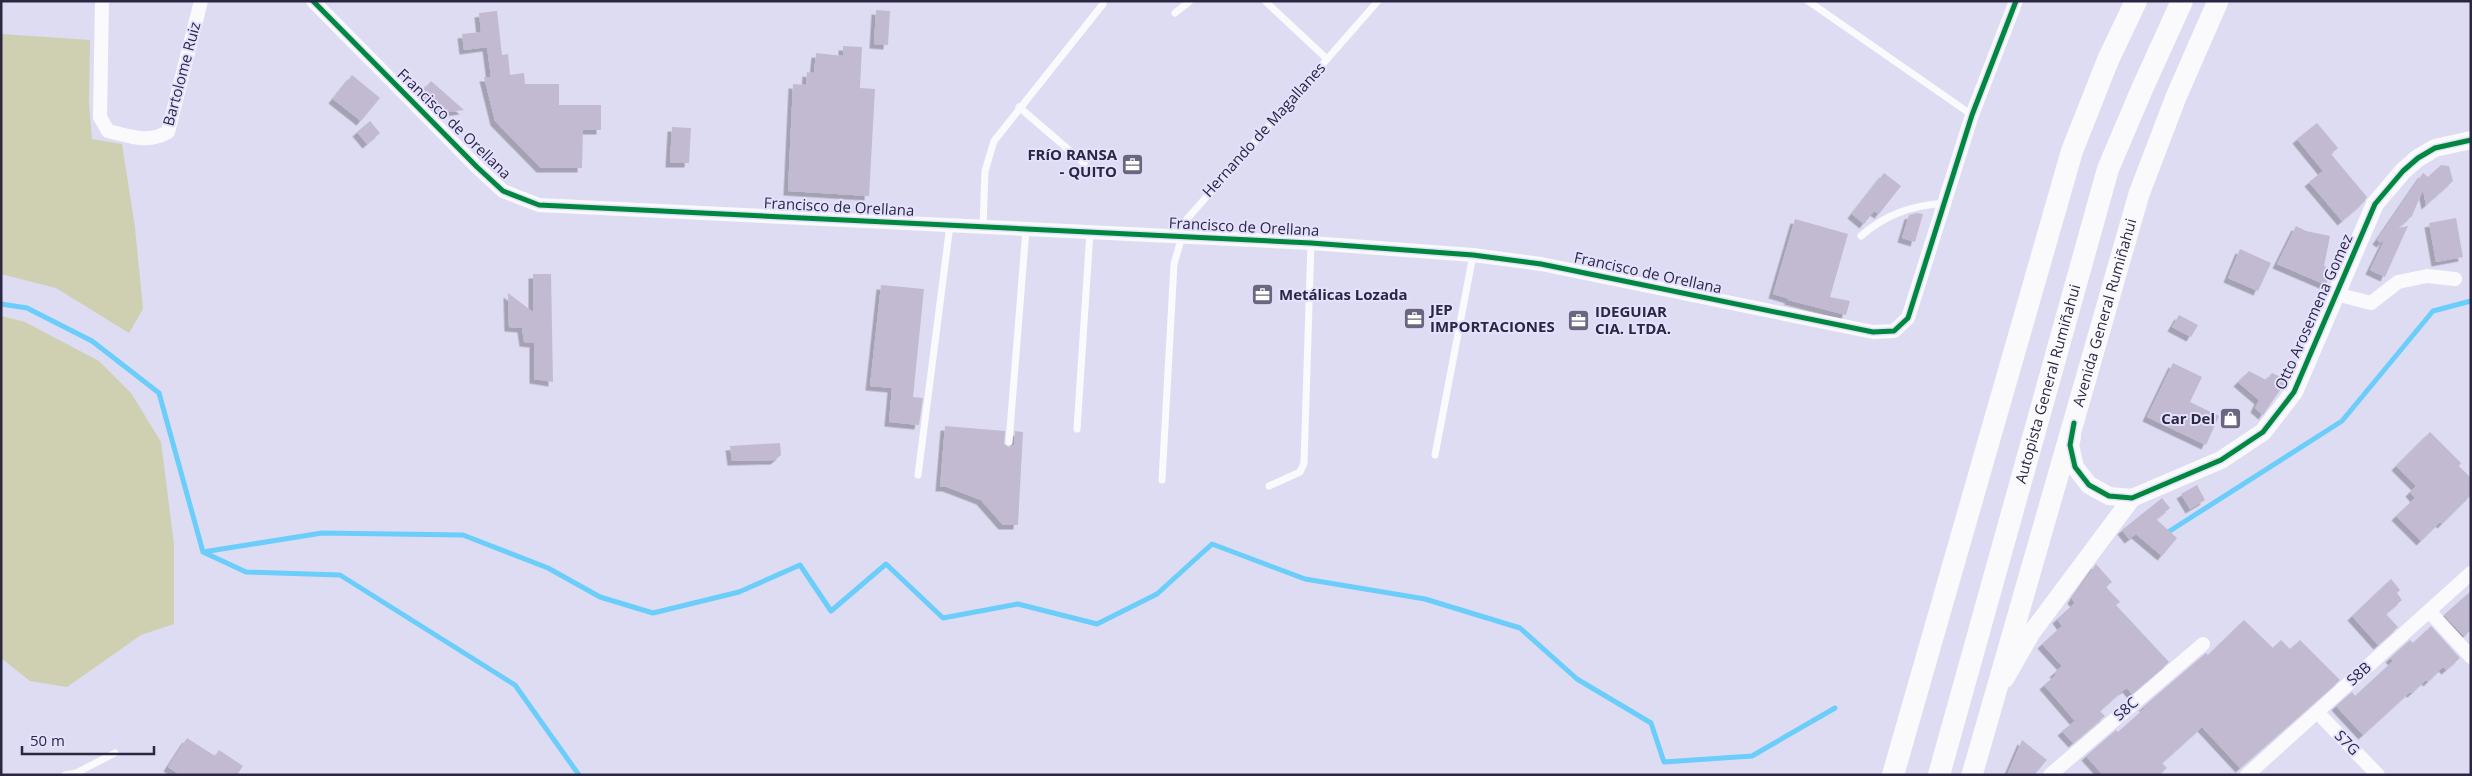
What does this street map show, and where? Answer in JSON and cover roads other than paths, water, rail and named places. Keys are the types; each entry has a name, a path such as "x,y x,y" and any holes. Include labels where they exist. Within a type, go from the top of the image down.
{"highway":[{"path":"1893,775 2072,152 2108,60 2136,1"},
{"name":"Autopista General Rumiñahui","path":"1939,775 2108,169 2182,1"}],"main road":[{"name":"Avenida General Rumiñahui","path":"1972,775 1983,730 2074,423 2139,194 2176,97 2218,1"}],"street":[{"name":"Bartolome Ruiz","path":"102,1 100,117 108,131 148,140 168,132 201,1"},
{"name":"Francisco de Orellana","path":"313,1 503,191 539,205 1311,243 1473,255 1541,264 1873,332 1894,331 1908,318 1972,115 2016,1"},
{"name":"Otto Arosemena Gomez","path":"2074,423 2070,445 2075,467 2089,485 2109,496 2132,498 2221,460 2264,432 2294,392 2375,204 2403,171 2435,148 2471,140"},
{"path":"2336,294 2371,303 2398,282 2427,276 2455,279"},
{"path":"1983,730 2005,679 2032,632 2132,498"},
{"name":"S8B","path":"2246,775 2471,573"},
{"path":"2429,611 2471,657"},
{"name":"S8C","path":"2050,775 2203,644"},
{"name":"S7G","path":"2316,712 2378,775"}],"lane":[{"path":"1175,14 1190,1"},
{"path":"1266,1 1327,59"},
{"name":"Hernando de Magallanes","path":"1162,480 1174,264 1187,219 1378,1"},
{"path":"1808,1 1972,115"},
{"path":"983,227 985,171 994,141 1019,107 1103,4"},
{"path":"1019,107 1084,163"},
{"path":"1861,236 1877,222 1904,210 1944,202"},
{"path":"918,475 950,225"},
{"path":"1009,442 1026,229"},
{"path":"1077,429 1090,232"},
{"path":"1269,486 1300,472 1304,462 1311,243"},
{"path":"1435,455 1473,255"},
{"path":"65,775 76,773 115,753"}],"waterway":[{"path":"2165,534 2342,421 2433,311 2471,301"},
{"path":"1,304 27,308 92,341 159,393 203,552 246,572 340,575 515,685 579,775"},
{"path":"203,552 322,533 463,535 548,568 600,597 653,613 739,592 800,565 831,611 886,564 943,618 1018,604 1097,624 1157,594 1212,544 1305,579 1425,599 1520,628 1577,679 1651,723 1664,762 1752,756 1835,708"}],"place":[{"name":"FRíO RANSA - QUITO","path":"1133,164"},
{"name":"Metálicas Lozada","path":"1263,295"},
{"name":"JEP IMPORTACIONES","path":"1414,319"},
{"name":"IDEGUIAR CIA. LTDA.","path":"1579,321"},
{"name":"Car Del","path":"2231,419"}]}
